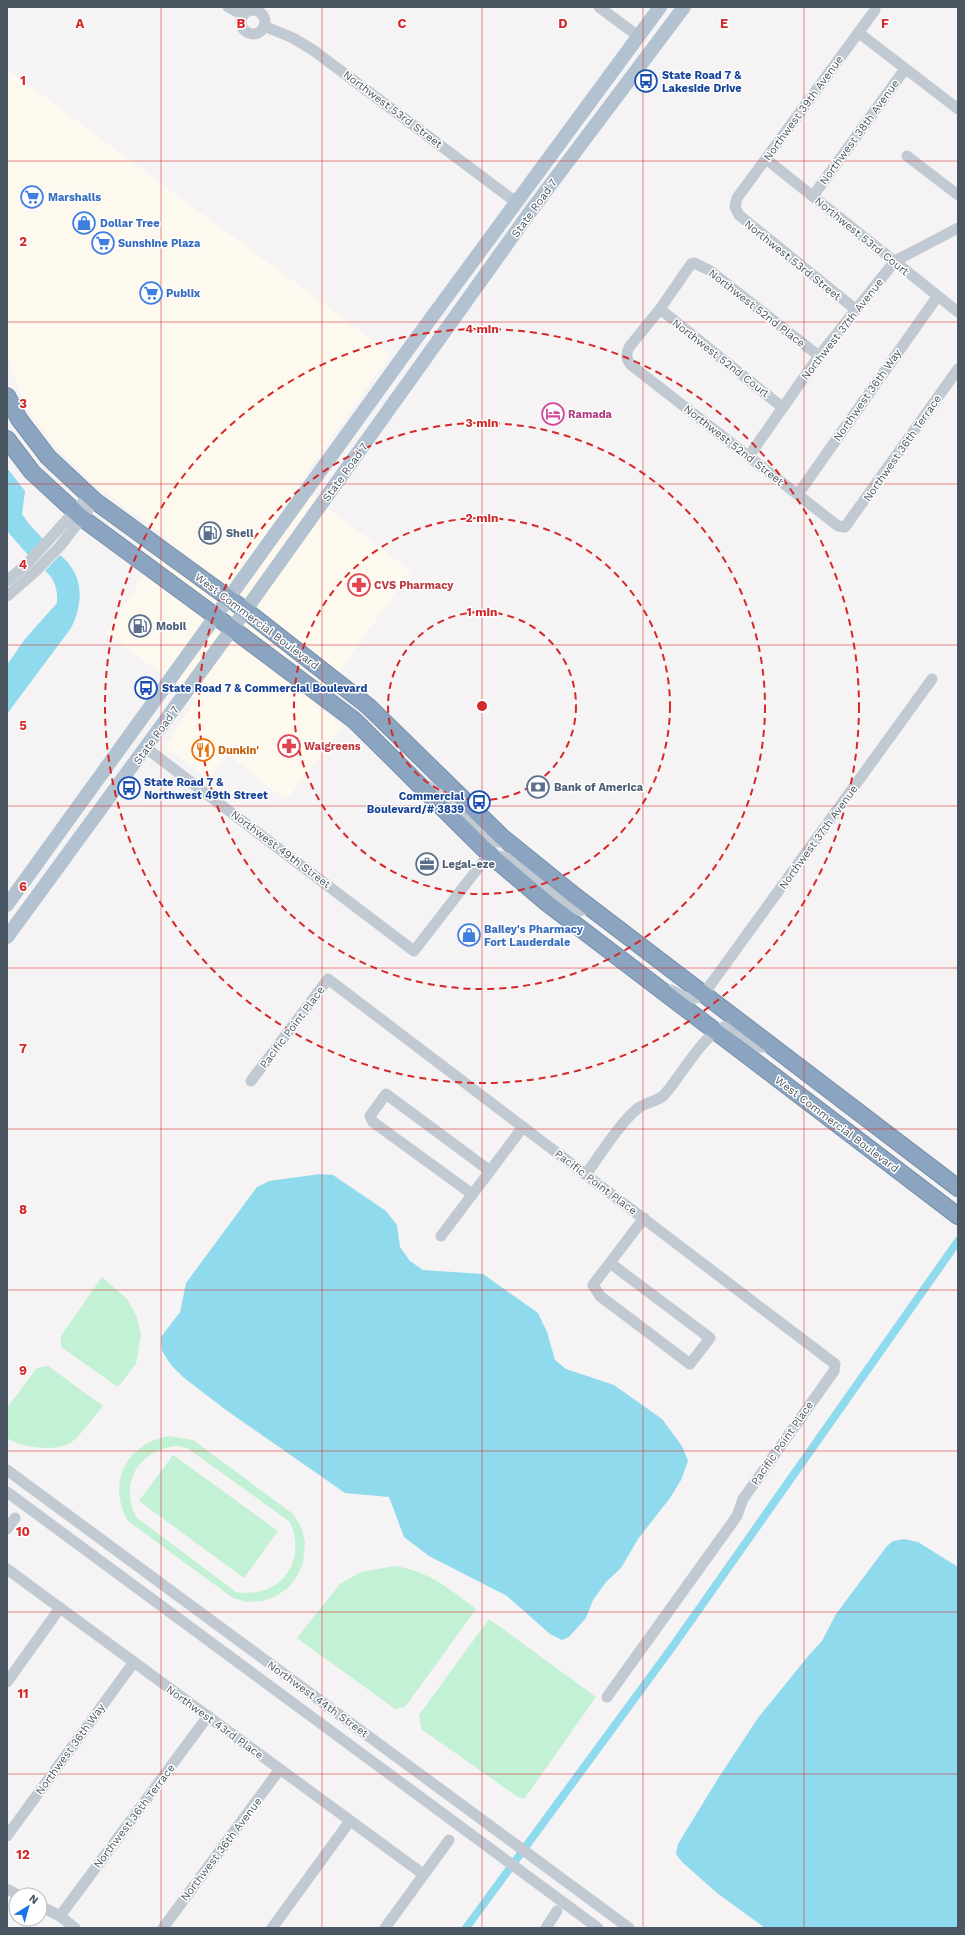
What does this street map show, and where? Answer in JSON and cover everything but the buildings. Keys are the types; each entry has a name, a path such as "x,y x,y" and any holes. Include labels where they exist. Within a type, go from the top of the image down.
{"highway":[{"name":"West Commercial Boulevard","path":"7,396 19,419 48,456 92,498 245,610 368,706 511,844 590,908 958,1188"},
{"name":"West Commercial Boulevard","path":"7,439 32,472 78,515 354,720 488,854 559,912 958,1216"}],"main road":[{"name":"State Road 7","path":"7,904 227,597 660,7"},
{"name":"State Road 7","path":"7,938 232,629 530,212 684,7"},
{"path":"638,36 644,49 642,61"},
{"path":"530,212 529,193 534,177"},
{"path":"516,202 520,209 520,218 516,233"},
{"path":"415,340 411,356 412,363 417,372"}],"street":[{"path":"228,7 243,15"},
{"path":"599,7 638,36"},
{"name":"Northwest 39th Avenue","path":"735,208 737,198 875,10"},
{"path":"250,11 257,11 264,18 264,26 262,30 254,33 247,32 241,23 243,15 250,11"},
{"name":"Northwest 53rd Street","path":"264,26 293,38 313,50 516,202"},
{"path":"859,33 958,109"},
{"name":"Northwest 38th Avenue","path":"813,196 905,69"},
{"path":"907,156 958,195"},
{"name":"Northwest 53rd Court","path":"766,159 895,261 937,297 958,312"},
{"name":"Northwest 53rd Street","path":"735,208 739,215 855,310"},
{"name":"Northwest 37th Avenue","path":"749,456 782,406 819,356 895,261 958,228"},
{"name":"Northwest 52nd Place","path":"660,309 691,264 694,263 709,270 819,356"},
{"name":"Northwest 36th Way","path":"798,494 937,297"},
{"name":"Northwest 52nd Street","path":"660,309 626,353 626,358 631,365 838,526 845,527"},
{"name":"Northwest 52nd Court","path":"660,309 782,406"},
{"name":"Northwest 36th Terrace","path":"845,527 958,369"},
{"path":"8,594 33,566 50,540 78,515 92,498"},
{"path":"7,581 33,566 60,546 78,515"},
{"name":"Northwest 37th Avenue","path":"703,995 932,679"},
{"name":"Northwest 49th Street","path":"146,748 414,951 488,854"},
{"name":"West Commercial Boulevard","path":"421,788 425,785 436,791 451,803 489,840 511,844"},
{"path":"488,854 508,858 571,907 580,911 590,908"},
{"name":"Pacific Point Place","path":"252,1081 328,979 835,1364 834,1371 743,1499 737,1516 607,1697"},
{"name":"West Commercial Boulevard","path":"651,982 686,998 698,998 703,995"},
{"name":"West Commercial Boulevard","path":"716,1031 725,1026 731,1026 760,1047 773,1048"},
{"path":"586,1174 638,1108 663,1096 701,1046 716,1031"},
{"path":"472,1194 373,1122 370,1116 386,1094 490,1171"},
{"path":"441,1236 523,1127"},
{"path":"610,1263 710,1338 690,1364 600,1296 593,1285 644,1218"},
{"name":"Northwest 44th Street","path":"7,1470 629,1928"},
{"name":"Northwest 44th Street","path":"7,1492 598,1928"},
{"path":"7,1529 15,1518"},
{"name":"Northwest 43rd Place","path":"7,1570 423,1874"},
{"path":"7,1682 60,1608"},
{"name":"Northwest 36th Way","path":"7,1836 134,1662"},
{"name":"Northwest 36th Terrace","path":"60,1916 208,1716"},
{"name":"Northwest 36th Avenue","path":"163,1928 280,1769"},
{"path":"272,1928 350,1821"},
{"path":"385,1928 449,1840"},
{"path":"568,1906 578,1891"},
{"path":"48,1910 60,1916 75,1928"},
{"path":"546,1928 557,1911"}],"shaded area":[{"path":"7,69 391,354 298,485 411,571 315,705 343,726 286,800 226,753 210,780 165,747 196,699 106,633 168,538 91,482 55,446 26,408 7,357"}],"green space":[{"path":"102,1277 127,1299 136,1315 141,1335 136,1364 118,1387 61,1347 61,1336"},
{"path":"48,1366 103,1406 78,1437 63,1446 38,1448 21,1444 7,1438 7,1408 37,1368"},
{"path":"170,1436 193,1440 293,1514 301,1527 305,1541 303,1563 297,1576 288,1588 276,1596 262,1601 247,1602 233,1598 128,1521 122,1507 119,1493 120,1479 125,1466 132,1456 142,1446 155,1440","holes":["178,1446 187,1448 290,1522 295,1537 295,1551 292,1564 286,1575 277,1584 265,1590 251,1593 236,1592 136,1517 131,1504 130,1492 132,1480 136,1470 143,1461 153,1453 164,1448"]},
{"path":"173,1455 278,1531 244,1578 139,1501"},
{"path":"395,1566 419,1572 429,1577 448,1588 476,1609 405,1707 395,1709 297,1638 340,1584 361,1572"},
{"path":"489,1619 596,1697 524,1799 518,1797 421,1729 419,1715"}],"water":[{"path":"7,468 25,491 22,514 43,539 28,555 7,531"},
{"path":"60,555 74,571 77,580 80,599 75,618 71,628 7,714 7,665 25,639 57,603 55,585 51,577 45,571"},
{"path":"320,1174 333,1175 386,1211 397,1225 400,1247 410,1261 423,1270 483,1274 538,1313 547,1332 555,1360 566,1369 614,1385 662,1419 682,1446 688,1461 681,1480 670,1498 638,1539 621,1568 606,1582 593,1600 586,1618 569,1637 562,1640 550,1634 507,1596 429,1556 404,1537 389,1497 345,1493 226,1410 183,1377 171,1365 162,1351 161,1337 180,1312 186,1283 257,1187 269,1181"},
{"path":"904,1539 918,1542 958,1567 958,1928 765,1928 717,1893 682,1862 676,1854 678,1844 719,1777 758,1718 822,1641 836,1614 887,1546 893,1541"}],"waterway":[{"path":"466,1928 673,1646 958,1241"}],"place":[{"name":"State Road 7 & Lakeside Drive","path":"646,81"},
{"name":"Marshalls","path":"32,197"},
{"name":"Dollar Tree","path":"84,223"},
{"name":"Sunshine Plaza","path":"103,243"},
{"name":"Publix","path":"151,293"},
{"name":"Ramada","path":"553,414"},
{"name":"Shell","path":"210,533"},
{"name":"CVS Pharmacy","path":"359,585"},
{"name":"Mobil","path":"140,626"},
{"name":"State Road 7 & Commercial Boulevard","path":"146,688"},
{"name":"Walgreens","path":"289,746"},
{"name":"Dunkin'","path":"203,750"},
{"name":"Bank of America","path":"538,787"},
{"name":"State Road 7 & Northwest 49th Street","path":"129,788"},
{"name":"Commercial Boulevard/# 3839","path":"479,802"},
{"name":"Legal-eze","path":"427,864"},
{"name":"Bailey's Pharmacy Fort Lauderdale","path":"469,935"}]}
